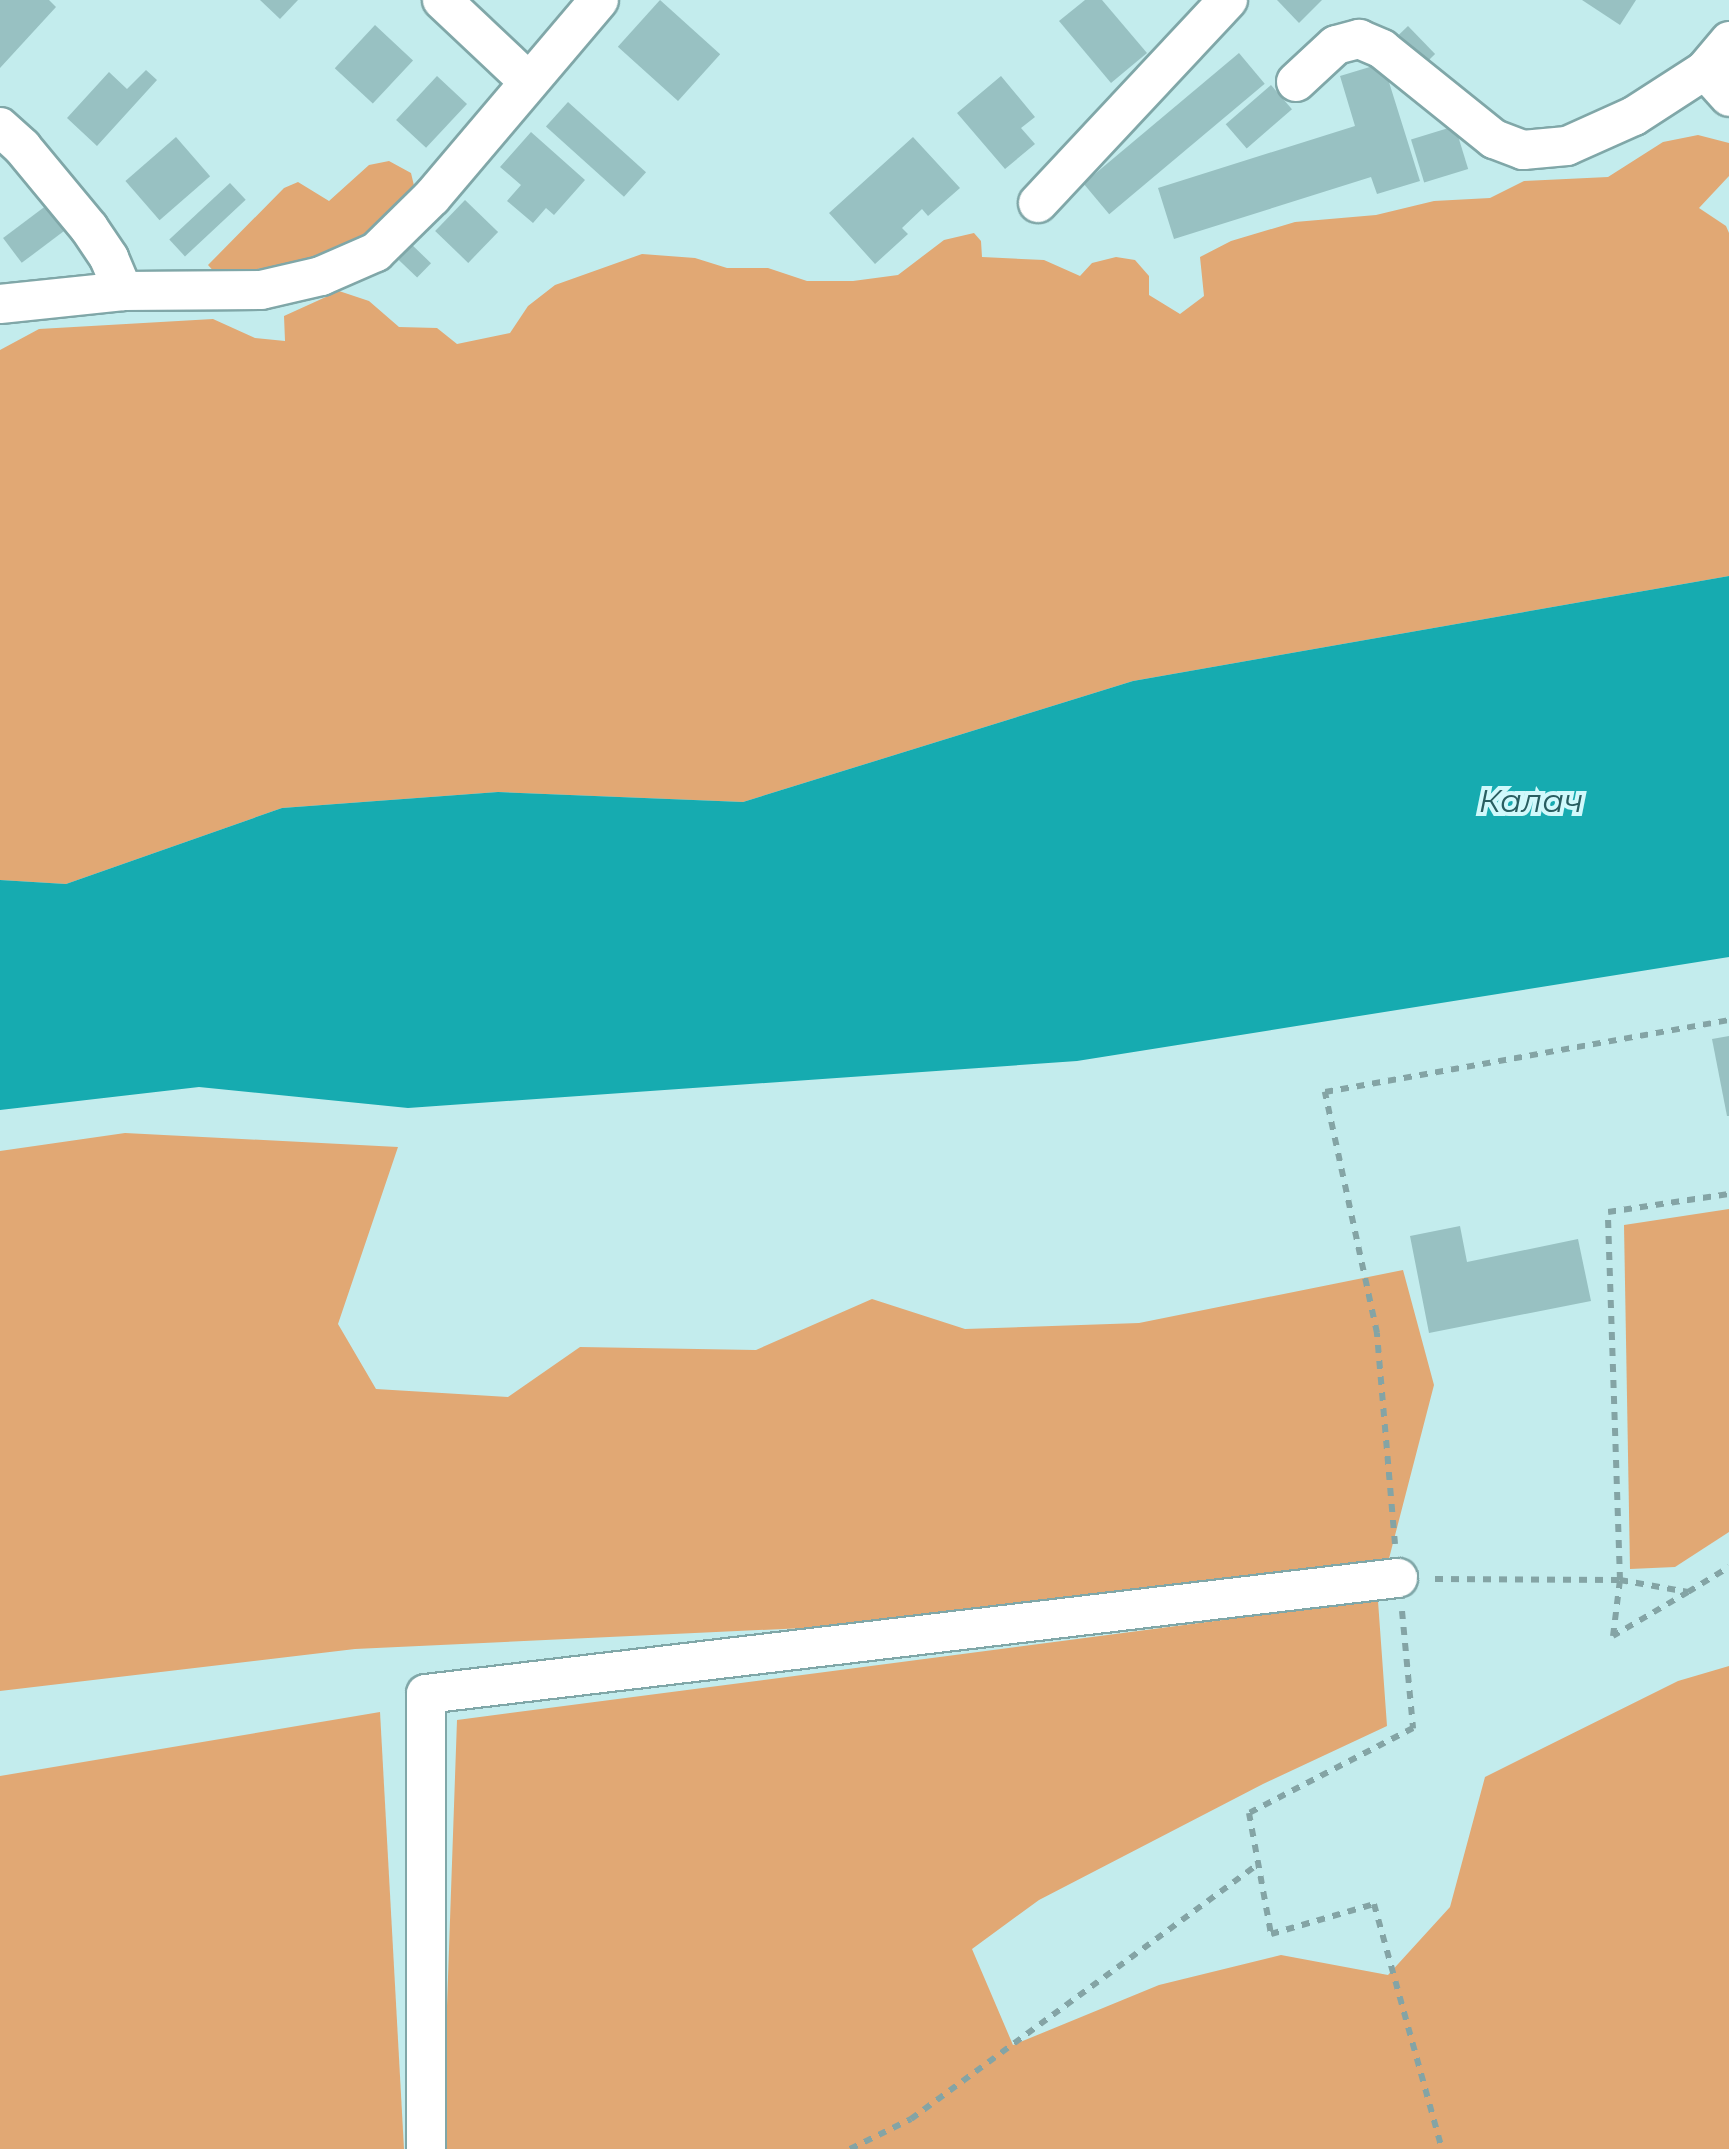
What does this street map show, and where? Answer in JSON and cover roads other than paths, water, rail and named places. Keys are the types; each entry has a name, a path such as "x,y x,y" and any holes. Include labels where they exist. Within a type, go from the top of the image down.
{"street":[{"path":"442,0 528,80"},
{"path":"0,304 122,291 261,290 322,276 376,252 432,198 599,0"},
{"path":"1038,204 1228,0"},
{"path":"1296,82 1336,45 1358,39 1382,48 1494,139 1523,150 1567,146 1717,84 1729,41"},
{"path":"0,128 22,147 89,228 109,258 122,291"},
{"path":"426,2149 426,1694 1398,1578"}],"water":[{"name":"Калач","path":"1729,576 1729,957 1077,1061 408,1108 199,1087 0,1110 0,880 66,884 282,808 498,792 743,802 1133,681"}]}
